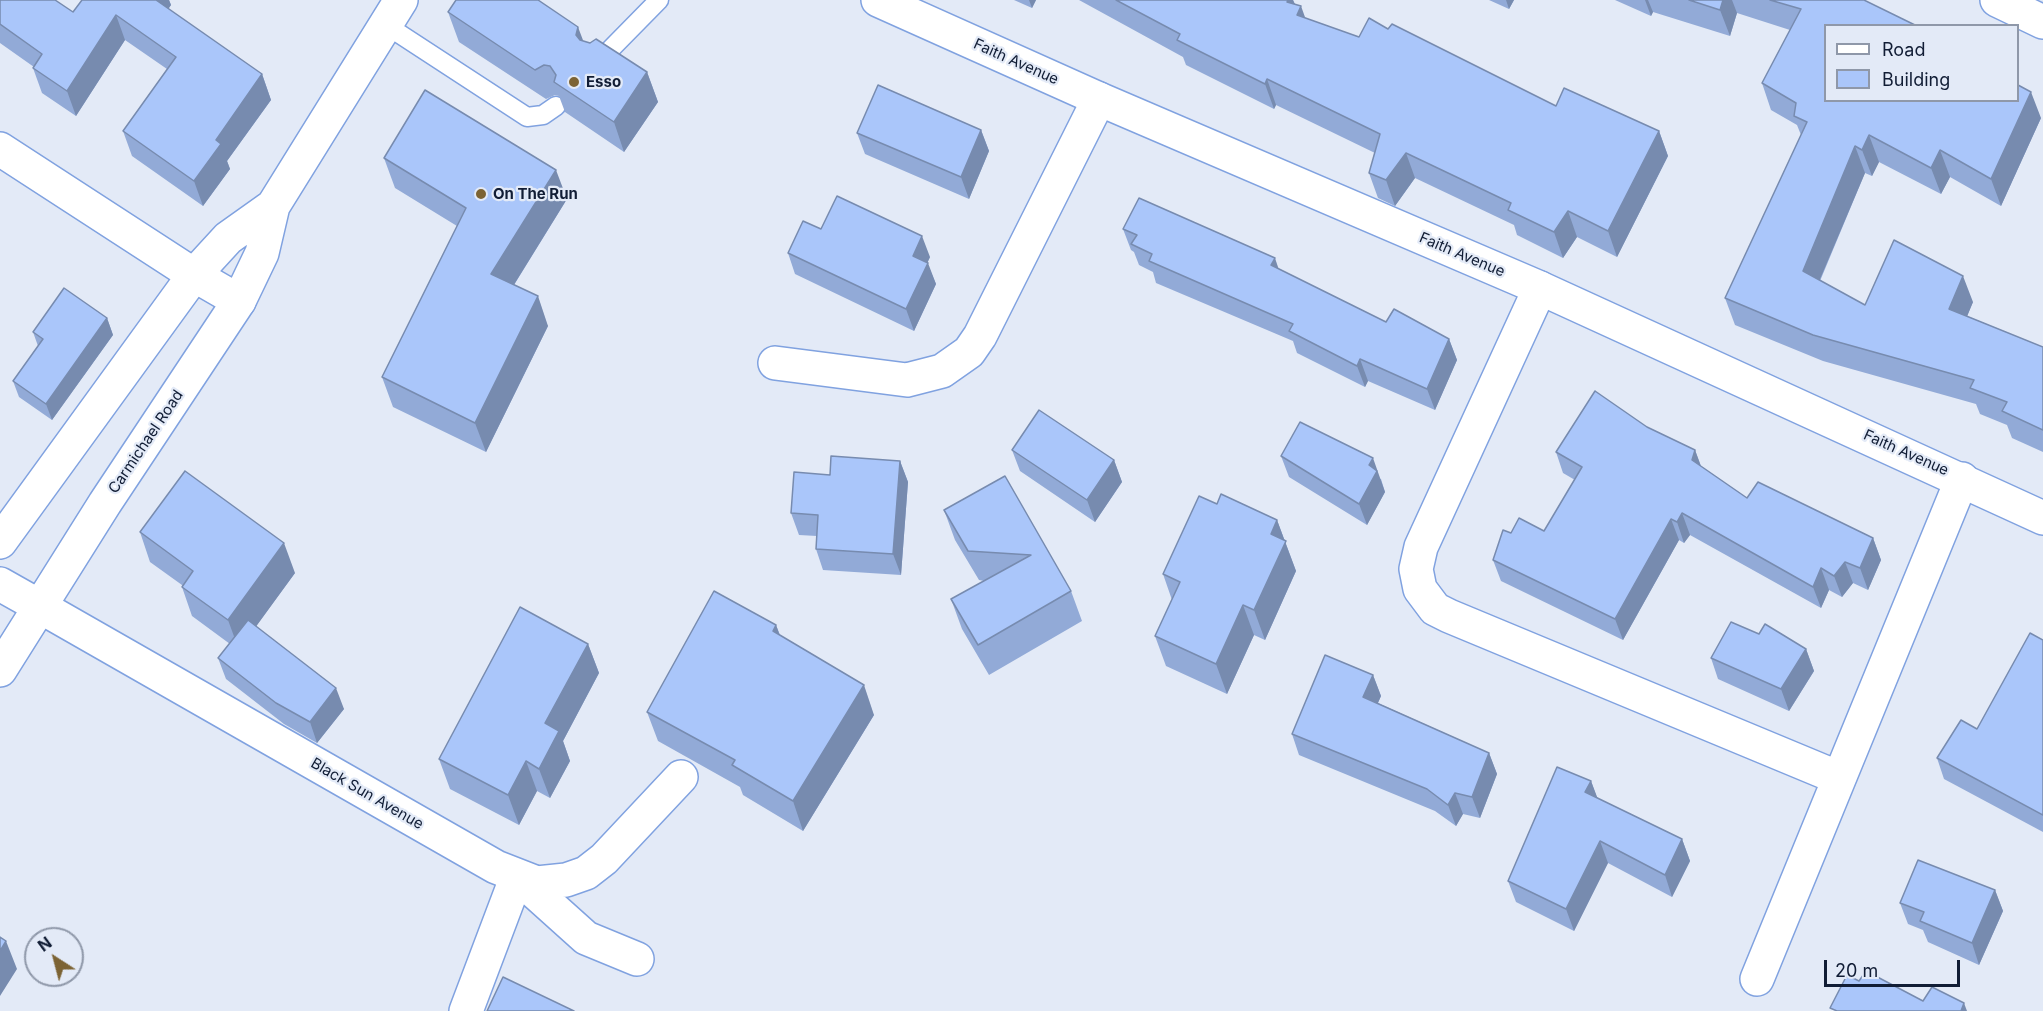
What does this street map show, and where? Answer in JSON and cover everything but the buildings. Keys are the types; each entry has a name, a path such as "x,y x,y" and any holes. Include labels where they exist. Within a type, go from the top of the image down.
{"street":[{"name":"Faith Avenue","path":"878,0 1099,99 1539,288 1962,479 2043,518"},
{"path":"1997,0 2043,22"},
{"name":"Carmichael Road","path":"0,670 39,606 239,301 262,253 273,206 393,12"},
{"path":"775,363 907,380 932,375 962,357 980,336 1099,99"},
{"path":"0,149 194,275 239,301"},
{"name":"Carmichael Road","path":"0,542 194,275 228,238 273,206"},
{"path":"1539,288 1421,547 1416,569 1420,589 1436,609 1449,616 1839,778"},
{"path":"1757,979 1962,479"},
{"name":"Black Sun Avenue","path":"0,584 486,862 537,883 566,880 586,873 604,859 681,777"},
{"path":"466,1011 517,876 585,938 637,959"}],"lane":[{"path":"598,62 659,0"},
{"path":"393,12 527,117 543,115 556,106"}],"place":[{"name":"Esso","path":"574,82"},
{"name":"On The Run","path":"481,194"}]}
